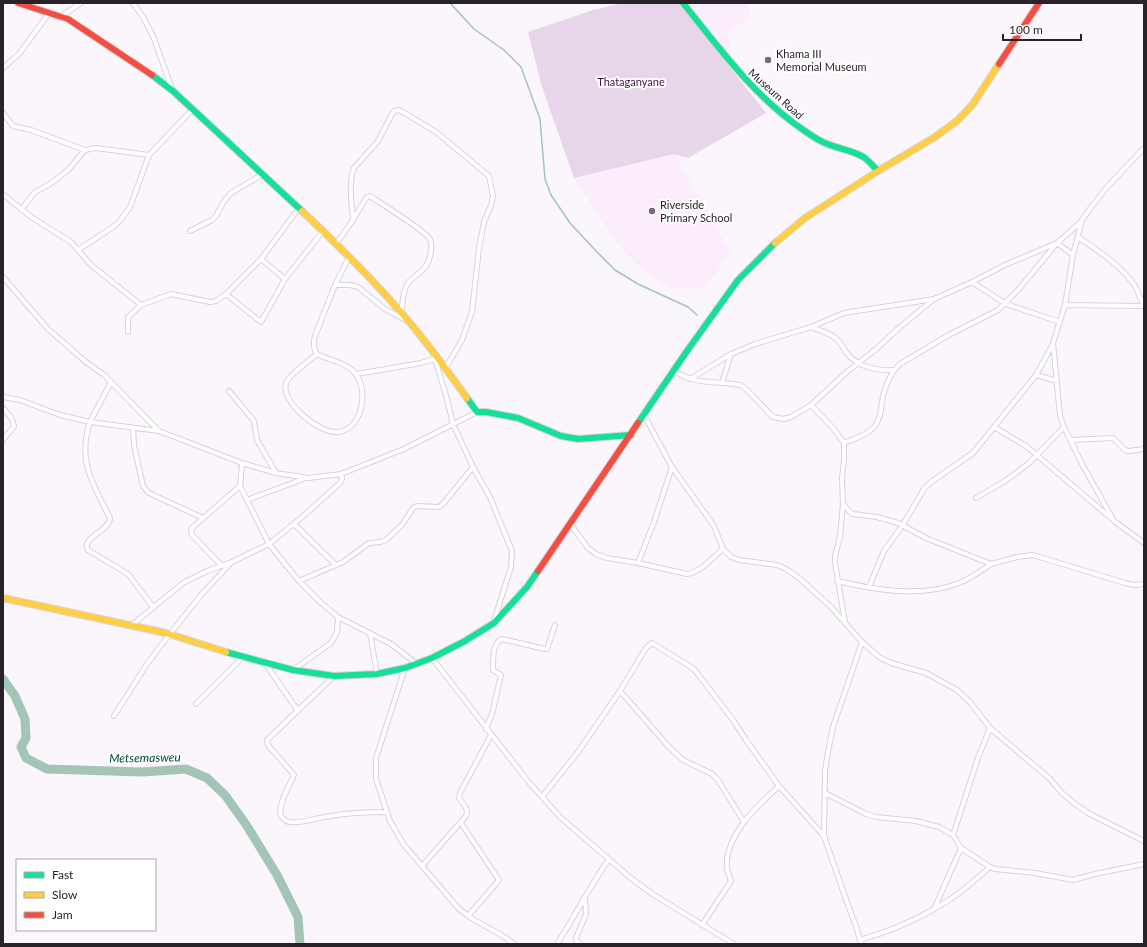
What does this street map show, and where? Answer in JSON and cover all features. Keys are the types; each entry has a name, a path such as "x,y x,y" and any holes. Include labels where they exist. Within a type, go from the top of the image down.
{"street":[{"path":"18,3 60,17 80,26 157,78 173,91 263,174 349,257 408,321 477,412"},
{"path":"60,17 81,3"},
{"path":"133,3 153,36 173,91"},
{"name":"Museum Road","path":"683,3 740,74 780,112 812,136 866,159 878,171"},
{"path":"3,598 171,634 293,670 334,676 376,674 405,668 432,658 465,641 494,623 527,587 630,435 738,280 774,243 805,218 878,171 913,151 958,120 977,98 1039,3"},
{"path":"3,68 19,54 49,14"},
{"path":"78,250 113,227 126,213 130,207 149,156 192,110"},
{"path":"353,219 351,189 352,173 354,168 378,141 394,111 398,110 403,112 436,132 489,176 493,196 484,222 479,248 472,312 462,340 445,370"},
{"path":"3,113 13,126 31,130 85,150 96,148 149,156"},
{"path":"844,442 867,433 877,423 883,396 890,376 900,364 947,336 988,317 1006,304 1057,243 1082,220 1108,186 1144,148"},
{"path":"21,210 34,193 53,182 68,170 85,150"},
{"path":"190,231 212,220 231,193 263,174"},
{"path":"3,194 36,221 71,242 92,265 141,305"},
{"path":"336,244 365,199 370,196 395,212 429,238 429,259 426,266 409,282 405,288 401,313"},
{"path":"128,332 128,317 141,305 171,294 210,302 216,301 226,294 261,259 299,208"},
{"path":"869,587 884,552 902,526 924,489 931,482 973,453 1036,375 1053,343 1060,322 1065,305 1073,255 1082,220"},
{"path":"226,294 261,322 285,279 323,231"},
{"path":"1065,305 1144,306 1135,286 1122,271 1108,258 1078,237"},
{"path":"1057,243 1073,255"},
{"path":"690,379 731,354 755,344 811,327 851,311 934,299 1005,265 1057,243"},
{"path":"317,354 288,380 285,390 287,397 304,417 322,429 330,432 339,432 355,422 360,414 362,404 360,383 357,374 352,369 343,363 317,354 314,350 313,344 335,285 349,257"},
{"path":"261,259 285,279"},
{"path":"3,277 48,329 111,382 159,431"},
{"path":"972,282 1006,304 1060,322"},
{"path":"335,285 350,285 358,287 385,309 408,321"},
{"path":"674,371 699,382 740,385 745,388 768,414 776,419 792,417 811,405 934,299"},
{"path":"811,327 834,337 858,364 884,370 894,370"},
{"path":"1053,343 1058,381 1060,416 1070,440 1114,521"},
{"path":"722,384 731,354"},
{"path":"357,374 395,368 436,358"},
{"path":"436,358 448,399 453,424 473,467 490,497 512,551 511,567 494,623"},
{"path":"1036,375 1058,381"},
{"path":"111,382 90,422 85,440 87,468 91,482 110,518 110,521 106,527 90,540 86,547 88,550 128,574 152,607"},
{"path":"229,391 254,421 257,440 276,473"},
{"path":"3,397 20,400 60,415 90,422 159,431 242,463 276,473 308,478"},
{"path":"811,405 844,442 842,479 843,504 840,537 835,556 837,581 845,623"},
{"path":"3,408 14,422 14,426 3,440"},
{"path":"246,500 308,478 341,474 404,449 477,412 486,412 518,418 561,436 578,439 630,435"},
{"path":"644,415 672,467 714,526 723,549 731,557 739,560 777,565 786,569 819,595 862,642 879,657 891,663 926,673 957,690 970,702 990,728 1049,778 1062,793 1075,804 1088,813 1144,841"},
{"path":"994,427 1017,440 1038,455 1114,521 1144,543"},
{"path":"976,498 1005,481 1028,464 1064,427"},
{"path":"133,428 134,445 145,490 203,518"},
{"path":"1070,440 1113,438 1125,450 1130,451 1144,449"},
{"path":"242,463 240,486 246,500 269,544 299,581 338,617 391,644 417,664"},
{"path":"299,581 336,565 369,543 386,540 402,525 413,508 417,506 439,507 473,467"},
{"path":"638,563 654,522 672,467"},
{"path":"132,625 183,583 269,544 340,483 342,479 341,474"},
{"path":"222,566 192,534 191,531 192,528 240,486"},
{"path":"843,504 853,514 877,517 902,526 926,538 991,564"},
{"path":"294,524 336,565"},
{"path":"570,525 588,548 596,554 607,558 687,574 694,573 723,549"},
{"path":"837,581 869,587 926,591 959,583 991,564 1017,557 1033,555 1124,583 1134,585 1144,584"},
{"path":"114,716 147,664 201,595 232,562"},
{"path":"293,670 331,643 337,632 338,617"},
{"path":"486,729 492,714 501,675 493,670 495,645 498,640 502,638 547,649 556,625"},
{"path":"370,633 376,674"},
{"path":"862,642 833,727 825,771 824,793 824,836 860,942 891,930 952,899 990,867"},
{"path":"542,797 578,752 620,692 646,648 652,643 694,669 733,720 780,786 824,836"},
{"path":"196,704 243,656"},
{"path":"432,658 486,729 560,817 633,880 654,895 734,944"},
{"path":"265,662 298,711"},
{"path":"405,668 376,758 376,779 386,812 404,845 445,894 468,916 514,944"},
{"path":"334,676 267,740 267,743 294,775 281,805 280,811 282,816 292,823 325,816 358,812 386,812"},
{"path":"620,692 669,747 683,760 712,774 718,780 744,822"},
{"path":"953,835 978,758 990,728"},
{"path":"422,866 466,816 468,811 467,807 459,798 460,793 491,735"},
{"path":"702,925 731,881 727,868 729,848 744,822 758,806 780,786"},
{"path":"824,793 866,814 876,817 916,821 939,827 953,835 961,848 990,867 1074,880 1144,864"},
{"path":"461,823 498,880 468,916"},
{"path":"934,909 961,848"},
{"path":"556,944 609,859"},
{"path":"580,944 577,942 576,938 586,914 585,898"}],"shaded area":[{"path":"688,3 748,3 750,18 728,32 730,55"},
{"name":"Riverside Primary School","path":"674,154 730,251 718,270 705,286 696,289 671,288 638,266 618,245 574,178"}],"green space":[{"name":"Thataganyane","path":"622,3 679,3 766,113 688,158 674,154 574,178 542,87 528,32 590,11"}],"waterway":[{"path":"450,3 474,29 504,50 521,67 540,119 545,179 551,195 570,223 615,270 638,284 688,307 697,315"},
{"name":"Metsemasweu","path":"3,679 15,696 25,719 26,738 21,747 26,758 47,769 142,772 186,769 207,778 225,795 247,826 277,875 298,917 300,944"}],"traffic: fast":[{"path":"683,3 738,70 768,102 807,133 830,145 856,153 865,158 878,171"},
{"path":"152,75 173,91 302,211"},
{"path":"638,423 738,280 775,243"},
{"path":"467,398 477,412 486,412 518,418 561,436 578,439 631,435"},
{"path":"226,652 293,670 334,676 377,674 405,668 432,658 465,641 494,623 527,587 538,571"}],"traffic: slow":[{"path":"775,243 805,218 878,171 935,137 958,120 973,104 999,64"},
{"path":"302,211 383,292 413,326 467,398"},
{"path":"3,598 166,633 226,652"}],"traffic: jam":[{"path":"18,3 68,19 152,75"},
{"path":"999,64 1039,3"},
{"path":"538,571 638,423"}],"place":[{"name":"Khama III Memorial Museum","path":"768,60"},
{"name":"Riverside Primary School","path":"652,211"}]}
